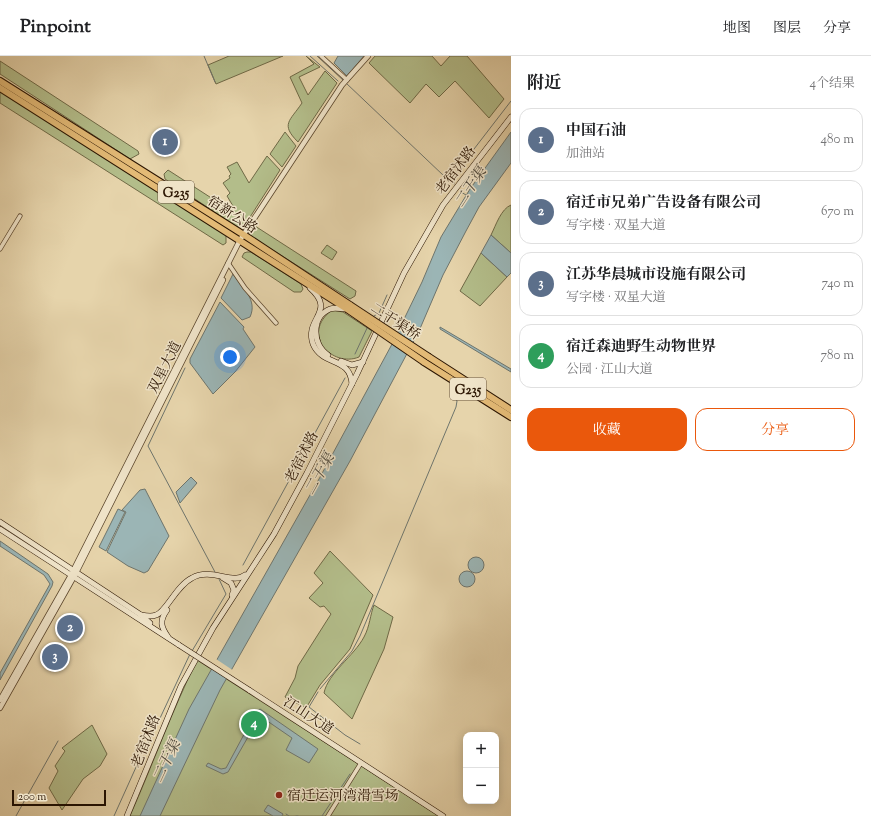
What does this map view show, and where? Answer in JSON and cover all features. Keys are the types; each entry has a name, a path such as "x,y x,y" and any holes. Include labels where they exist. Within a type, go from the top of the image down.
{"highway":[{"name":"宿新公路","path":"0,81 243,238 348,308"},
{"name":"宿新公路","path":"0,88 243,238 304,282 348,308"},
{"name":"二干渠桥","path":"348,308 426,359"},
{"name":"G235","path":"426,359 511,410"},
{"name":"G235","path":"426,359 511,417"}],"main road":[{"name":"老宿沭路","path":"127,816 181,686 231,599 253,567 296,493 352,384 404,273 428,231 460,183 511,118"},
{"path":"304,282 318,294 321,302 320,313 311,331 315,348 329,360 347,368 350,371 352,384"},
{"path":"348,308 333,308 325,312 316,327 316,342 326,354 346,364 352,365 362,362"},
{"name":"江山大道","path":"0,522 73,574 162,634 444,816"},
{"name":"江山大道","path":"0,529 141,615 162,634"},
{"path":"141,615 151,616 160,614 176,590 194,577 210,573 239,578 253,567"},
{"path":"170,639 163,630 161,622 179,591 189,583 202,577 210,576 237,581 244,579"},
{"path":"228,580 234,590 231,599"}],"street":[{"path":"321,56 346,81"},
{"name":"双星大道","path":"0,708 73,574 243,238 346,81 368,56"},
{"path":"0,249 20,216"},
{"path":"229,265 245,288 276,323"},
{"name":"双星大道","path":"0,700 73,574"},
{"path":"328,816 362,763"}],"green space":[{"path":"229,56 283,56 216,84 208,65"},
{"path":"306,56 320,67 299,77 308,95 325,71 337,83 298,142 289,131 288,126 289,122 302,103 290,77 314,64"},
{"path":"375,56 432,56 441,66 450,56 467,56 504,99 489,118 455,81 439,97 426,84 410,103 369,63"},
{"path":"0,61 138,151 139,154 130,159 0,74"},
{"path":"0,91 226,235 226,243 223,245 0,103"},
{"path":"285,132 296,146 282,167 270,154"},
{"path":"267,156 280,170 245,225 237,227 165,179 164,174 168,170 230,210 233,206 227,196 230,193 223,183 230,178 229,176 231,174 227,167 237,162 249,183"},
{"path":"511,205 511,253 491,235 504,210"},
{"path":"255,226 356,291 355,296 350,299 249,235"},
{"path":"327,245 337,252 332,260 321,253"},
{"path":"251,252 301,284 303,289 301,292 294,292 242,257 244,253"},
{"path":"481,253 507,277 480,306 460,291"},
{"path":"332,310 343,312 372,331 359,357 349,359 339,358 323,347 319,338 319,329 323,319"},
{"path":"330,551 373,595 350,649 320,685 306,708 285,697 295,678 298,666 331,614 324,606 320,607 309,598 323,583 314,573"},
{"path":"374,605 393,617 384,649 352,719 324,693 331,678 360,644 364,637 368,629"},
{"path":"197,660 439,816 130,816"},
{"path":"92,725 107,754 100,766 83,779 62,810 49,788 58,771 55,766 65,751 62,748"}],"water":[{"path":"338,56 364,56 347,76 334,63"},
{"name":"二干渠","path":"511,132 511,163 479,207 466,231 443,275 419,331 350,461 220,690 160,816 140,816 189,709 319,479 391,346 422,282 441,237 470,189"},
{"path":"491,235 511,253 511,273 507,277 481,253"},
{"path":"233,274 251,299 252,311 250,317 242,320 221,298"},
{"path":"220,302 244,327 243,329 255,347 235,372 213,394 190,363 190,359"},
{"path":"440,327 511,369 511,372 440,329"},
{"path":"191,477 197,483 180,503 176,492"},
{"path":"145,489 169,536 148,571 144,573 128,566 107,552 126,512 122,510 140,490"},
{"path":"118,509 125,512 106,551 99,547"},
{"path":"0,541 48,574 53,582 0,680 0,673 50,584 44,575 0,546"},
{"path":"476,557 482,559 484,565 482,571 476,573 470,571 468,565 470,559"},
{"path":"467,571 473,573 475,579 473,585 467,587 461,585 459,579 461,573"},
{"path":"260,709 318,749 309,763 286,750 292,738 260,716 228,772 223,774 206,766 208,763 221,769 226,768 256,712"},
{"path":"268,805 283,814 282,816 273,816 264,811"}],"pier":[{"path":"216,659 234,671 229,679 211,667"}],"waterway":[{"path":"204,56 215,82"},
{"path":"310,56 338,81"},
{"path":"317,56 344,81"},
{"path":"346,83 444,176"},
{"name":"二干渠","path":"454,184 454,175 511,101"},
{"name":"二干渠","path":"461,192 466,195"},
{"path":"374,316 379,313 387,295"},
{"path":"355,354 368,326"},
{"path":"185,368 148,446 215,572"},
{"path":"243,565 345,378"},
{"path":"320,689 352,651 360,636 456,407 457,401 452,391"},
{"path":"192,651 226,594 219,579"},
{"path":"147,746 190,654"},
{"path":"318,692 309,707 345,735 360,744"},
{"path":"16,816 58,741"},
{"path":"114,816 137,765"},
{"path":"322,816 350,774"}],"place":[{"name":"中国石油","path":"165,142"},
{"name":"宿迁市兄弟广告设备有限公司","path":"70,628"},
{"name":"江苏华晨城市设施有限公司","path":"55,657"},
{"name":"宿迁森迪野生动物世界","path":"254,724"},
{"name":"宿迁运河湾滑雪场","path":"279,795"}]}
